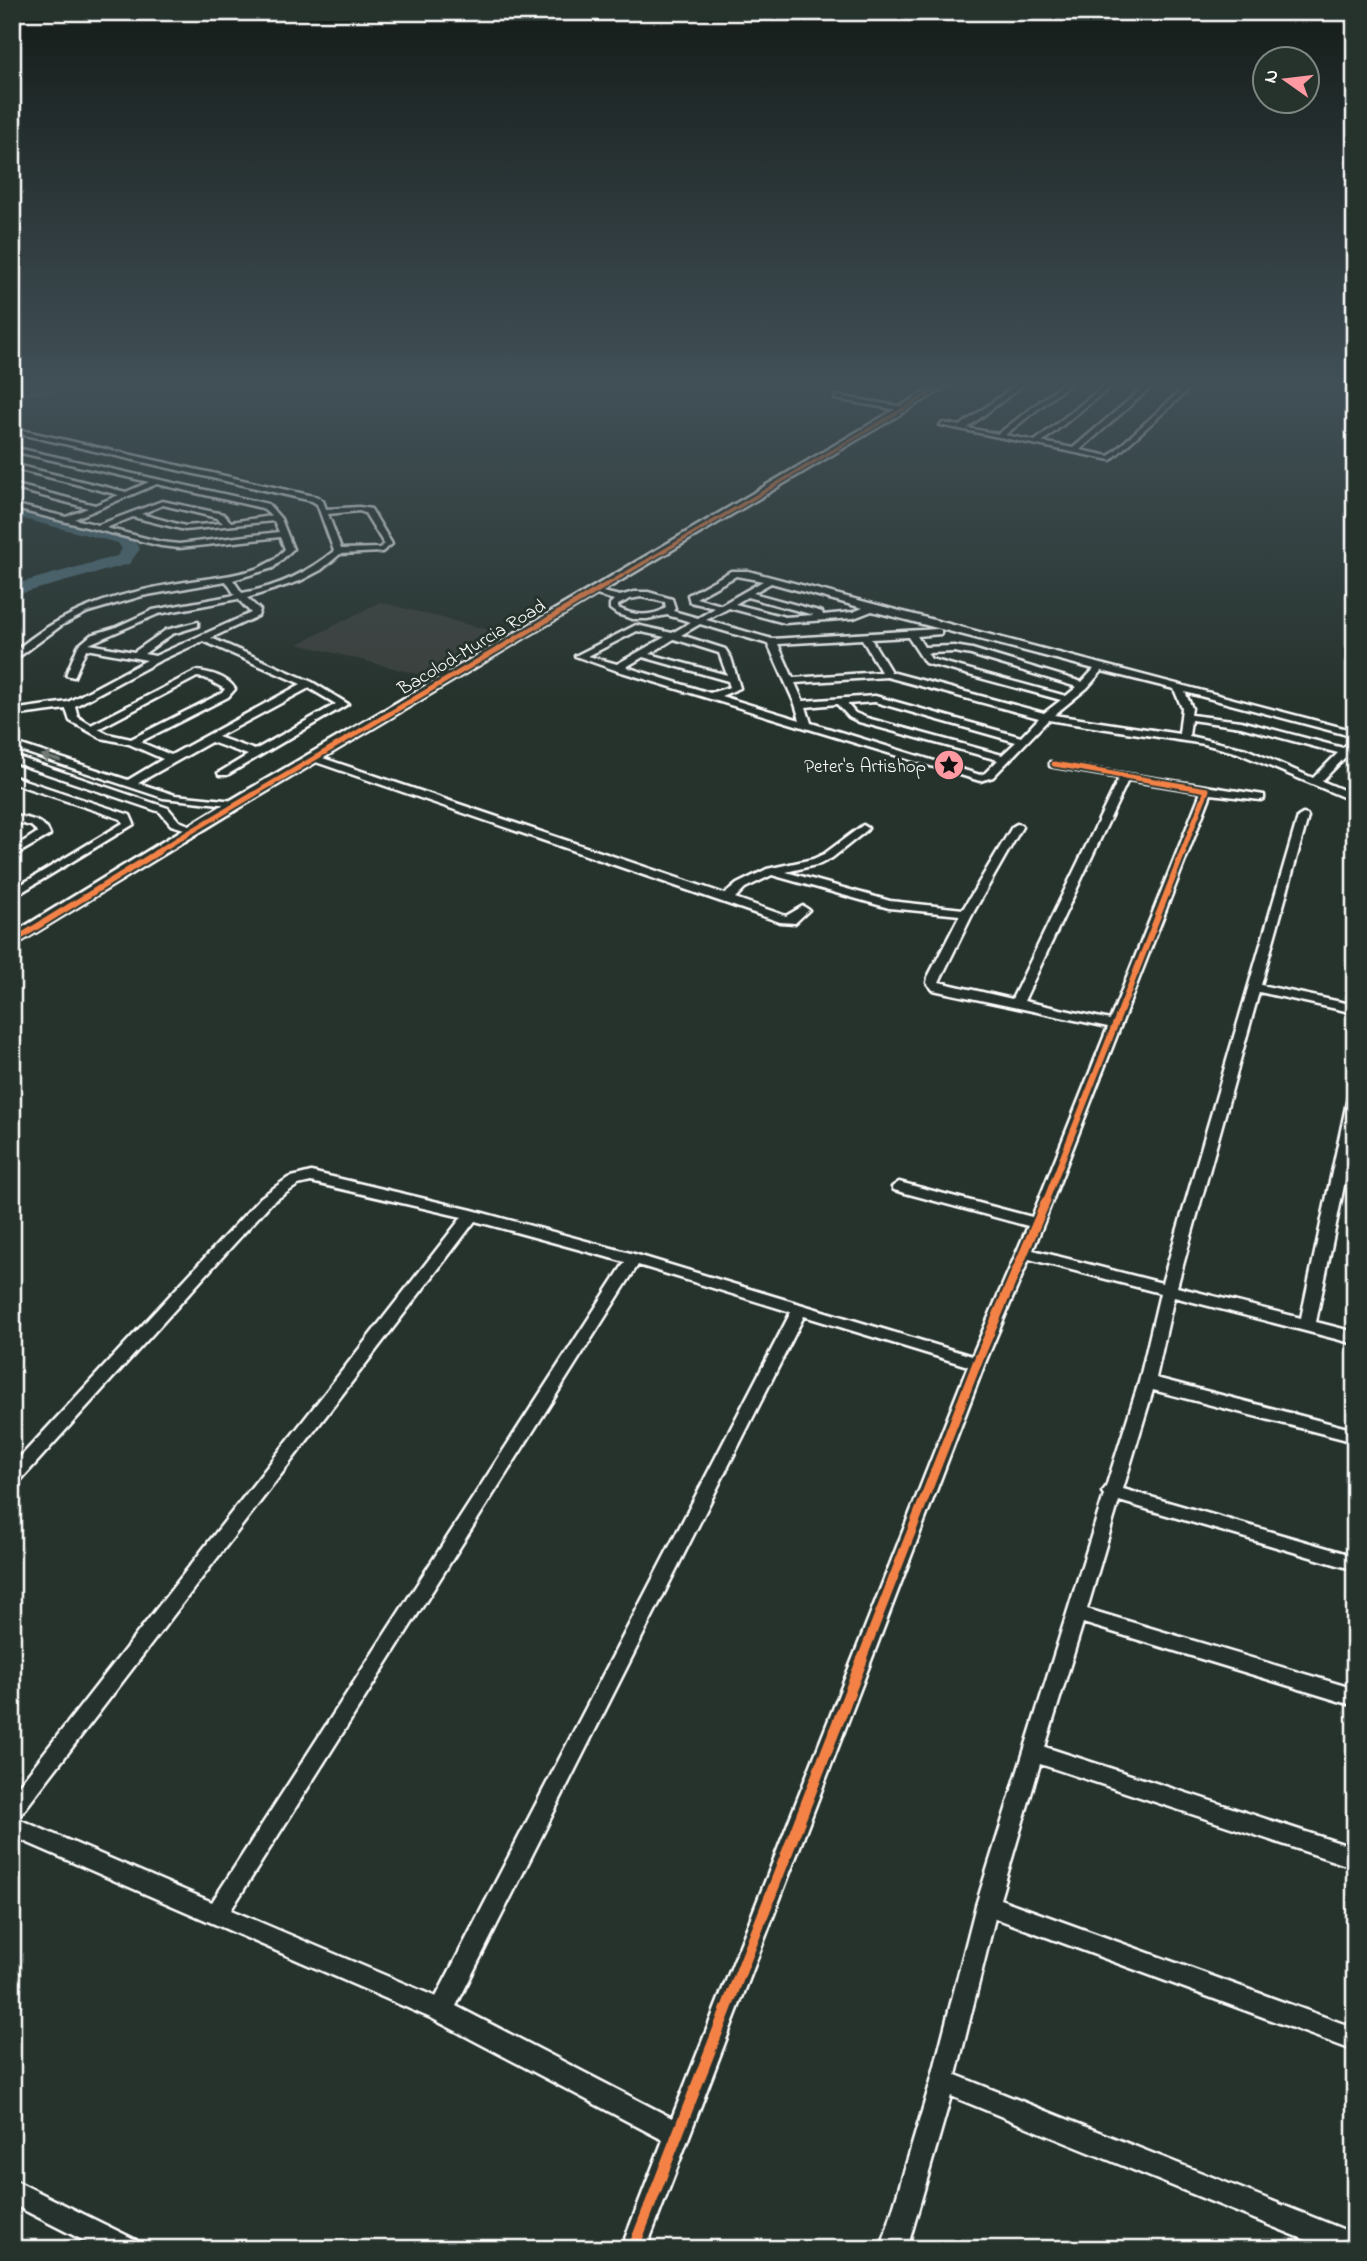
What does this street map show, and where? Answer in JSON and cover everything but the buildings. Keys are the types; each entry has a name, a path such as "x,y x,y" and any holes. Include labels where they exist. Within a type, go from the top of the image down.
{"main road":[{"name":"Bacolod-Murcia Road","path":"12,942 194,828 771,488"}],"street":[{"path":"18,488 95,507"},
{"path":"100,488 126,494"},
{"path":"66,520 142,488"},
{"path":"12,659 46,630 74,614 140,593 254,574 281,560 289,549 271,509 181,488"},
{"path":"202,492 214,488"},
{"path":"261,488 315,499 323,512 338,552"},
{"path":"98,528 155,504 170,503 220,516 227,521 226,525"},
{"path":"12,506 178,546 282,534"},
{"path":"71,676 83,646 98,634 115,631 146,615 267,592 307,577 338,552 382,550 388,544 368,511 359,509 323,512"},
{"path":"131,514 186,528 276,518"},
{"path":"874,607 854,615 777,619 691,597 734,573 744,573 874,607 954,632 1177,686 1355,734"},
{"path":"12,713 71,705 156,659 257,612 240,596 228,578"},
{"path":"618,668 770,580"},
{"path":"593,592 620,599"},
{"path":"667,612 671,604 662,597 640,594 620,599 614,604 614,609 631,616 644,617 667,612 772,642 911,632 954,632"},
{"path":"746,594 830,617"},
{"path":"136,655 169,632 195,624"},
{"path":"709,696 735,688 722,651 642,629 630,629 580,656 709,696 806,724 972,778 986,777 1046,717 1084,686 1100,667"},
{"path":"911,632 928,661 1068,699"},
{"path":"864,635 887,674"},
{"path":"204,638 309,684 343,704 223,773"},
{"path":"772,642 800,704 806,724"},
{"path":"83,646 156,659"},
{"path":"921,650 954,649 972,652 1084,686"},
{"path":"641,654 731,679"},
{"path":"90,729 196,674 207,675 228,685 230,690 225,695 132,742"},
{"path":"790,681 887,674 1046,717 1184,738 1242,751 1355,799"},
{"path":"130,783 309,684"},
{"path":"1177,686 1187,708 1184,738"},
{"path":"800,704 875,699 1023,741"},
{"path":"839,701 852,715 863,720 1004,760"},
{"path":"71,705 73,719 90,729 132,742 171,759"},
{"path":"1187,717 1241,724 1346,752"},
{"path":"210,738 256,754"},
{"path":"1314,783 1355,741"},
{"path":"14,750 180,799 208,799 235,804"},
{"path":"14,750 65,775 164,810 176,822 194,828"},
{"path":"314,758 784,919 791,920 803,910"},
{"path":"1054,764 1260,797"},
{"path":"65,775 79,767"},
{"path":"1016,1004 1125,776"},
{"path":"12,779 126,817 129,824 12,895"},
{"path":"131,799 147,789"},
{"path":"633,2249 977,1363 1025,1254 1207,790"},
{"path":"894,2249 943,2081 987,1905 1035,1753 1111,1492 1147,1382 1168,1290 1303,817"},
{"path":"12,818 35,824 44,831 44,835 12,854"},
{"path":"1017,827 967,913 934,977 935,985 1114,1024"},
{"path":"727,899 741,886 771,871 816,862 828,856 863,828"},
{"path":"771,871 888,904 919,905 967,913"},
{"path":"1255,987 1355,1009"},
{"path":"1307,1326 1355,1097"},
{"path":"12,1478 266,1200 292,1181 311,1177 472,1215 634,1259 977,1363"},
{"path":"900,1187 1037,1223"},
{"path":"12,1811 472,1215"},
{"path":"1025,1254 1355,1338"},
{"path":"217,1913 634,1259"},
{"path":"441,2011 799,1311"},
{"path":"1147,1382 1355,1436"},
{"path":"1111,1492 1355,1563"},
{"path":"1075,1613 1355,1698"},
{"path":"1035,1753 1355,1858"},
{"path":"12,1826 441,2011 677,2134"},
{"path":"987,1905 1355,2040"},
{"path":"943,2081 1355,2247"},
{"path":"12,2191 127,2249"}],"shaded area":[{"path":"380,602 508,635 433,678 298,644"}],"waterway":[{"path":"12,511 124,539 131,549 123,560 12,591"}],"cycle path":[{"path":"12,942 235,804 770,488"},
{"path":"633,2249 977,1363 1037,1223 1207,790 1054,764"}],"place":[{"name":"Peter's Artishop","path":"949,765"}]}
